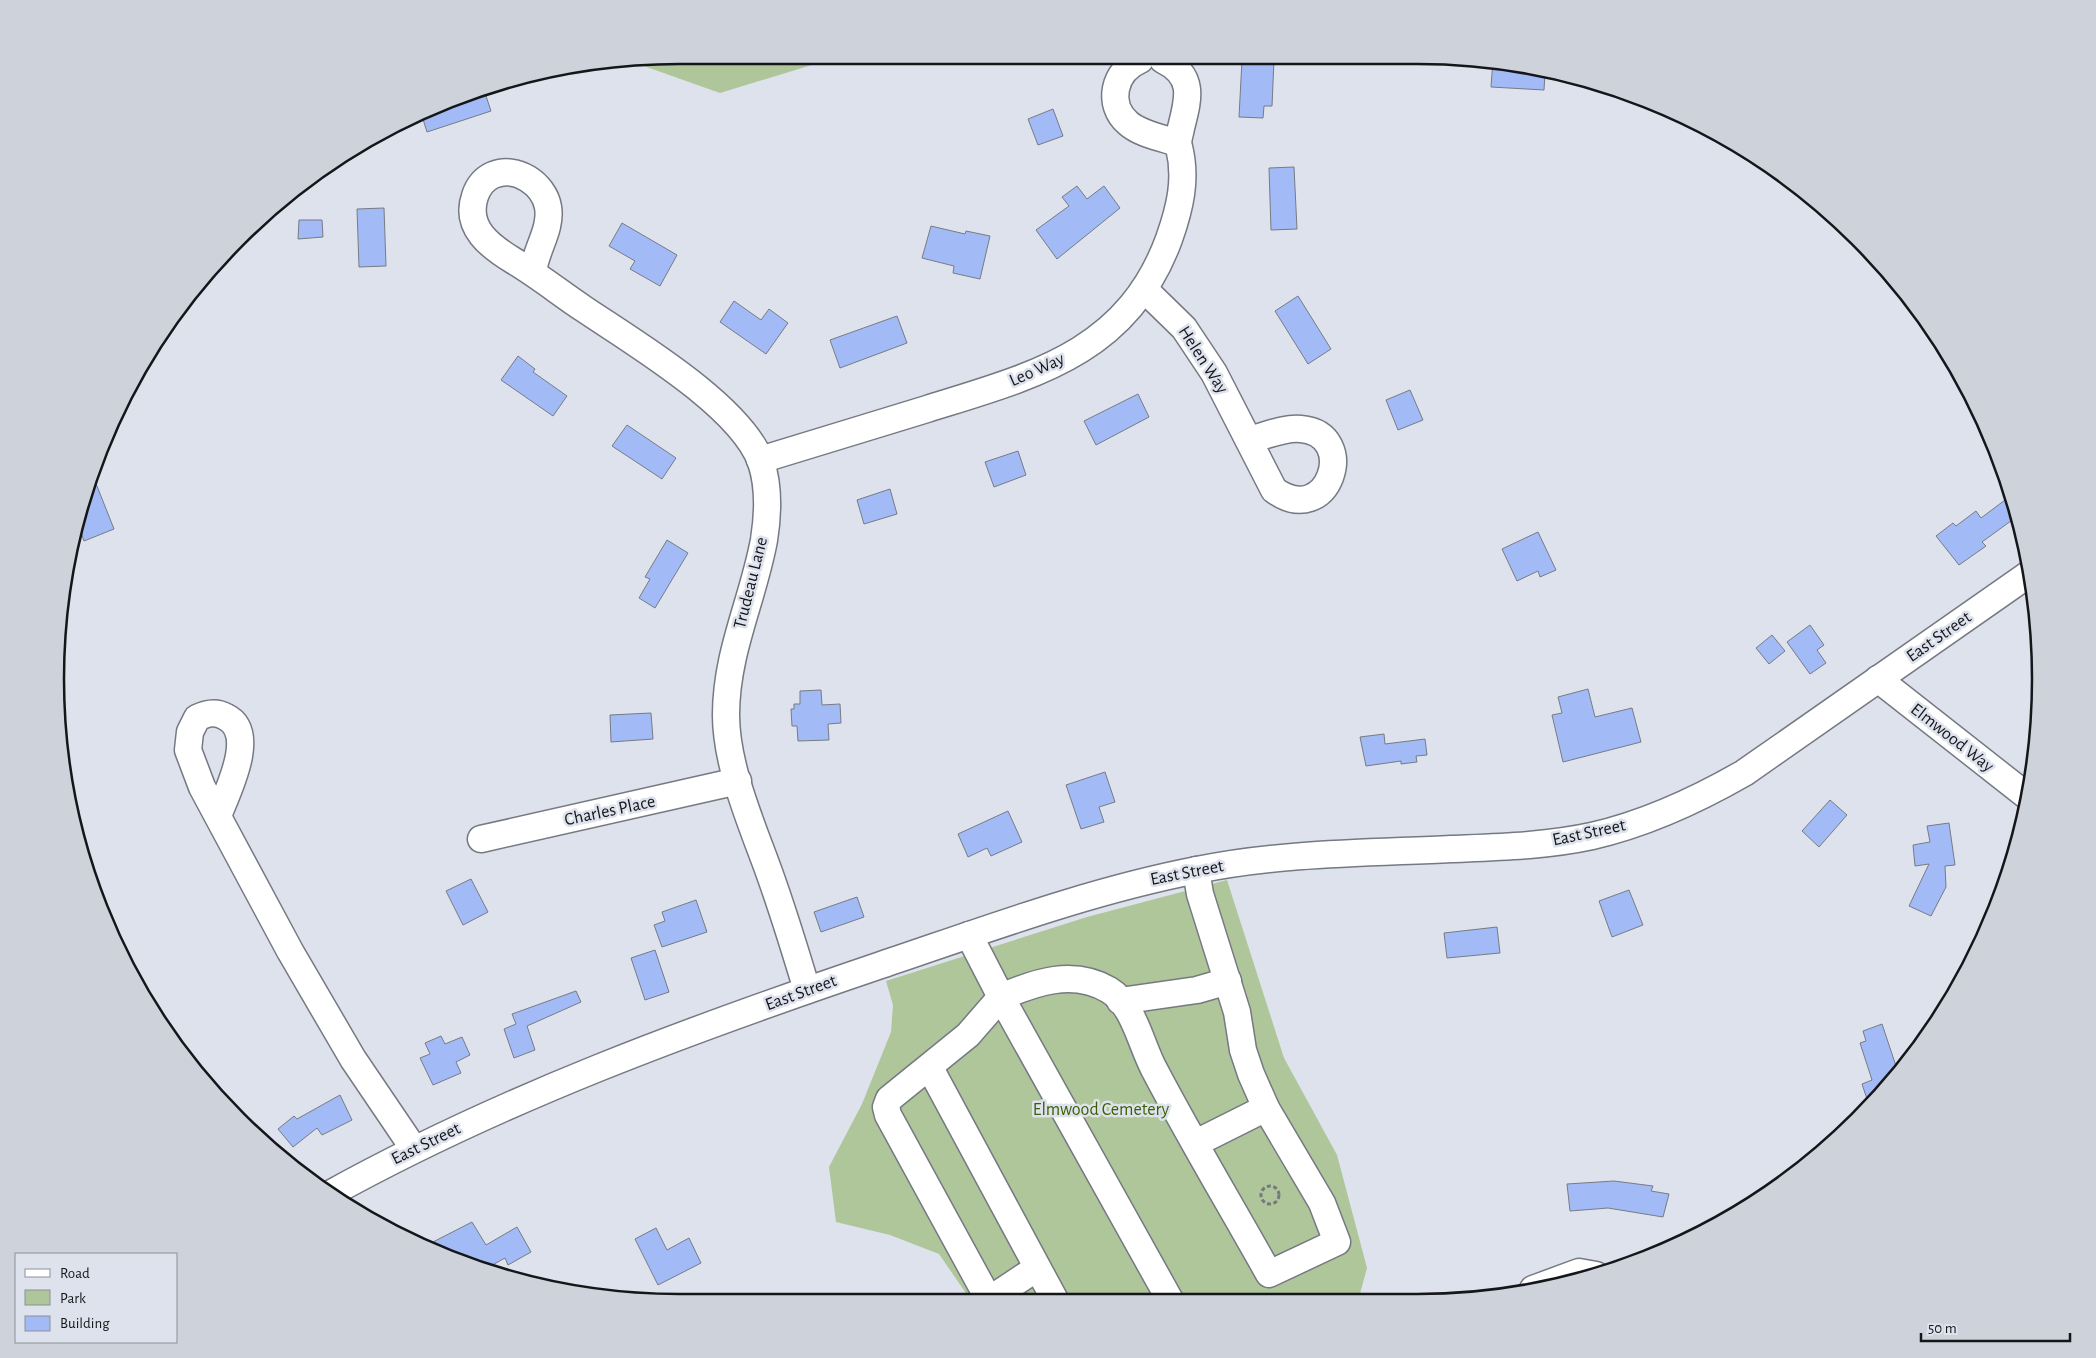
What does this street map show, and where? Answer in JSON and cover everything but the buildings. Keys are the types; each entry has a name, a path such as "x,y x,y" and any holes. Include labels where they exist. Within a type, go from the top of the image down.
{"street":[{"path":"1134,64 1120,76 1115,95 1116,106 1129,124 1178,143"},
{"name":"Leo Way","path":"760,460 1016,381 1088,346 1110,329 1144,289 1166,248 1181,200 1184,171 1178,143 1188,99 1187,88 1179,71 1169,64"},
{"name":"Trudeau Lane","path":"533,272 695,386 735,424 750,442 760,460 766,485 764,538 758,566 740,622 727,686 726,718 738,781 781,905 807,990"},
{"name":"Helen Way","path":"1144,289 1166,308 1196,346 1226,394 1248,440"},
{"name":"East Street","path":"336,1191 414,1149 560,1084 807,990 1113,890 1196,870 1292,858 1525,845 1574,839 1617,829 1681,805 1719,787 1744,772 2023,578"},
{"name":"Elmwood Way","path":"1878,679 2021,792"},
{"name":"Charles Place","path":"482,839 738,781"},
{"path":"218,816 290,951 353,1059 414,1149"},
{"path":"985,1294 887,1112 889,1100 968,1035 1001,997 1024,987 1052,979 1072,979 1102,986 1120,1001 1128,1013 1153,1068 1269,1274 1337,1242 1322,1203 1266,1108 1243,1050 1228,981 1200,894 1196,870"},
{"path":"970,936 1001,997 1167,1294"},
{"path":"1120,1001 1197,990 1228,981"},
{"path":"930,1068 1052,1294"},
{"path":"1196,1143 1266,1108"},
{"path":"996,1294 1037,1268"}],"path":[{"path":"1272,1186 1278,1190 1279,1196 1275,1202 1268,1204 1262,1200 1260,1193 1265,1187 1272,1186"}],"green space":[{"path":"815,64 720,93 641,65"},
{"name":"Elmwood Cemetery","path":"1227,880 1284,1058 1337,1155 1367,1268 1360,1294 967,1294 939,1254 890,1235 836,1222 829,1167 862,1104 891,1032 893,1005 886,981 1087,917"}]}
